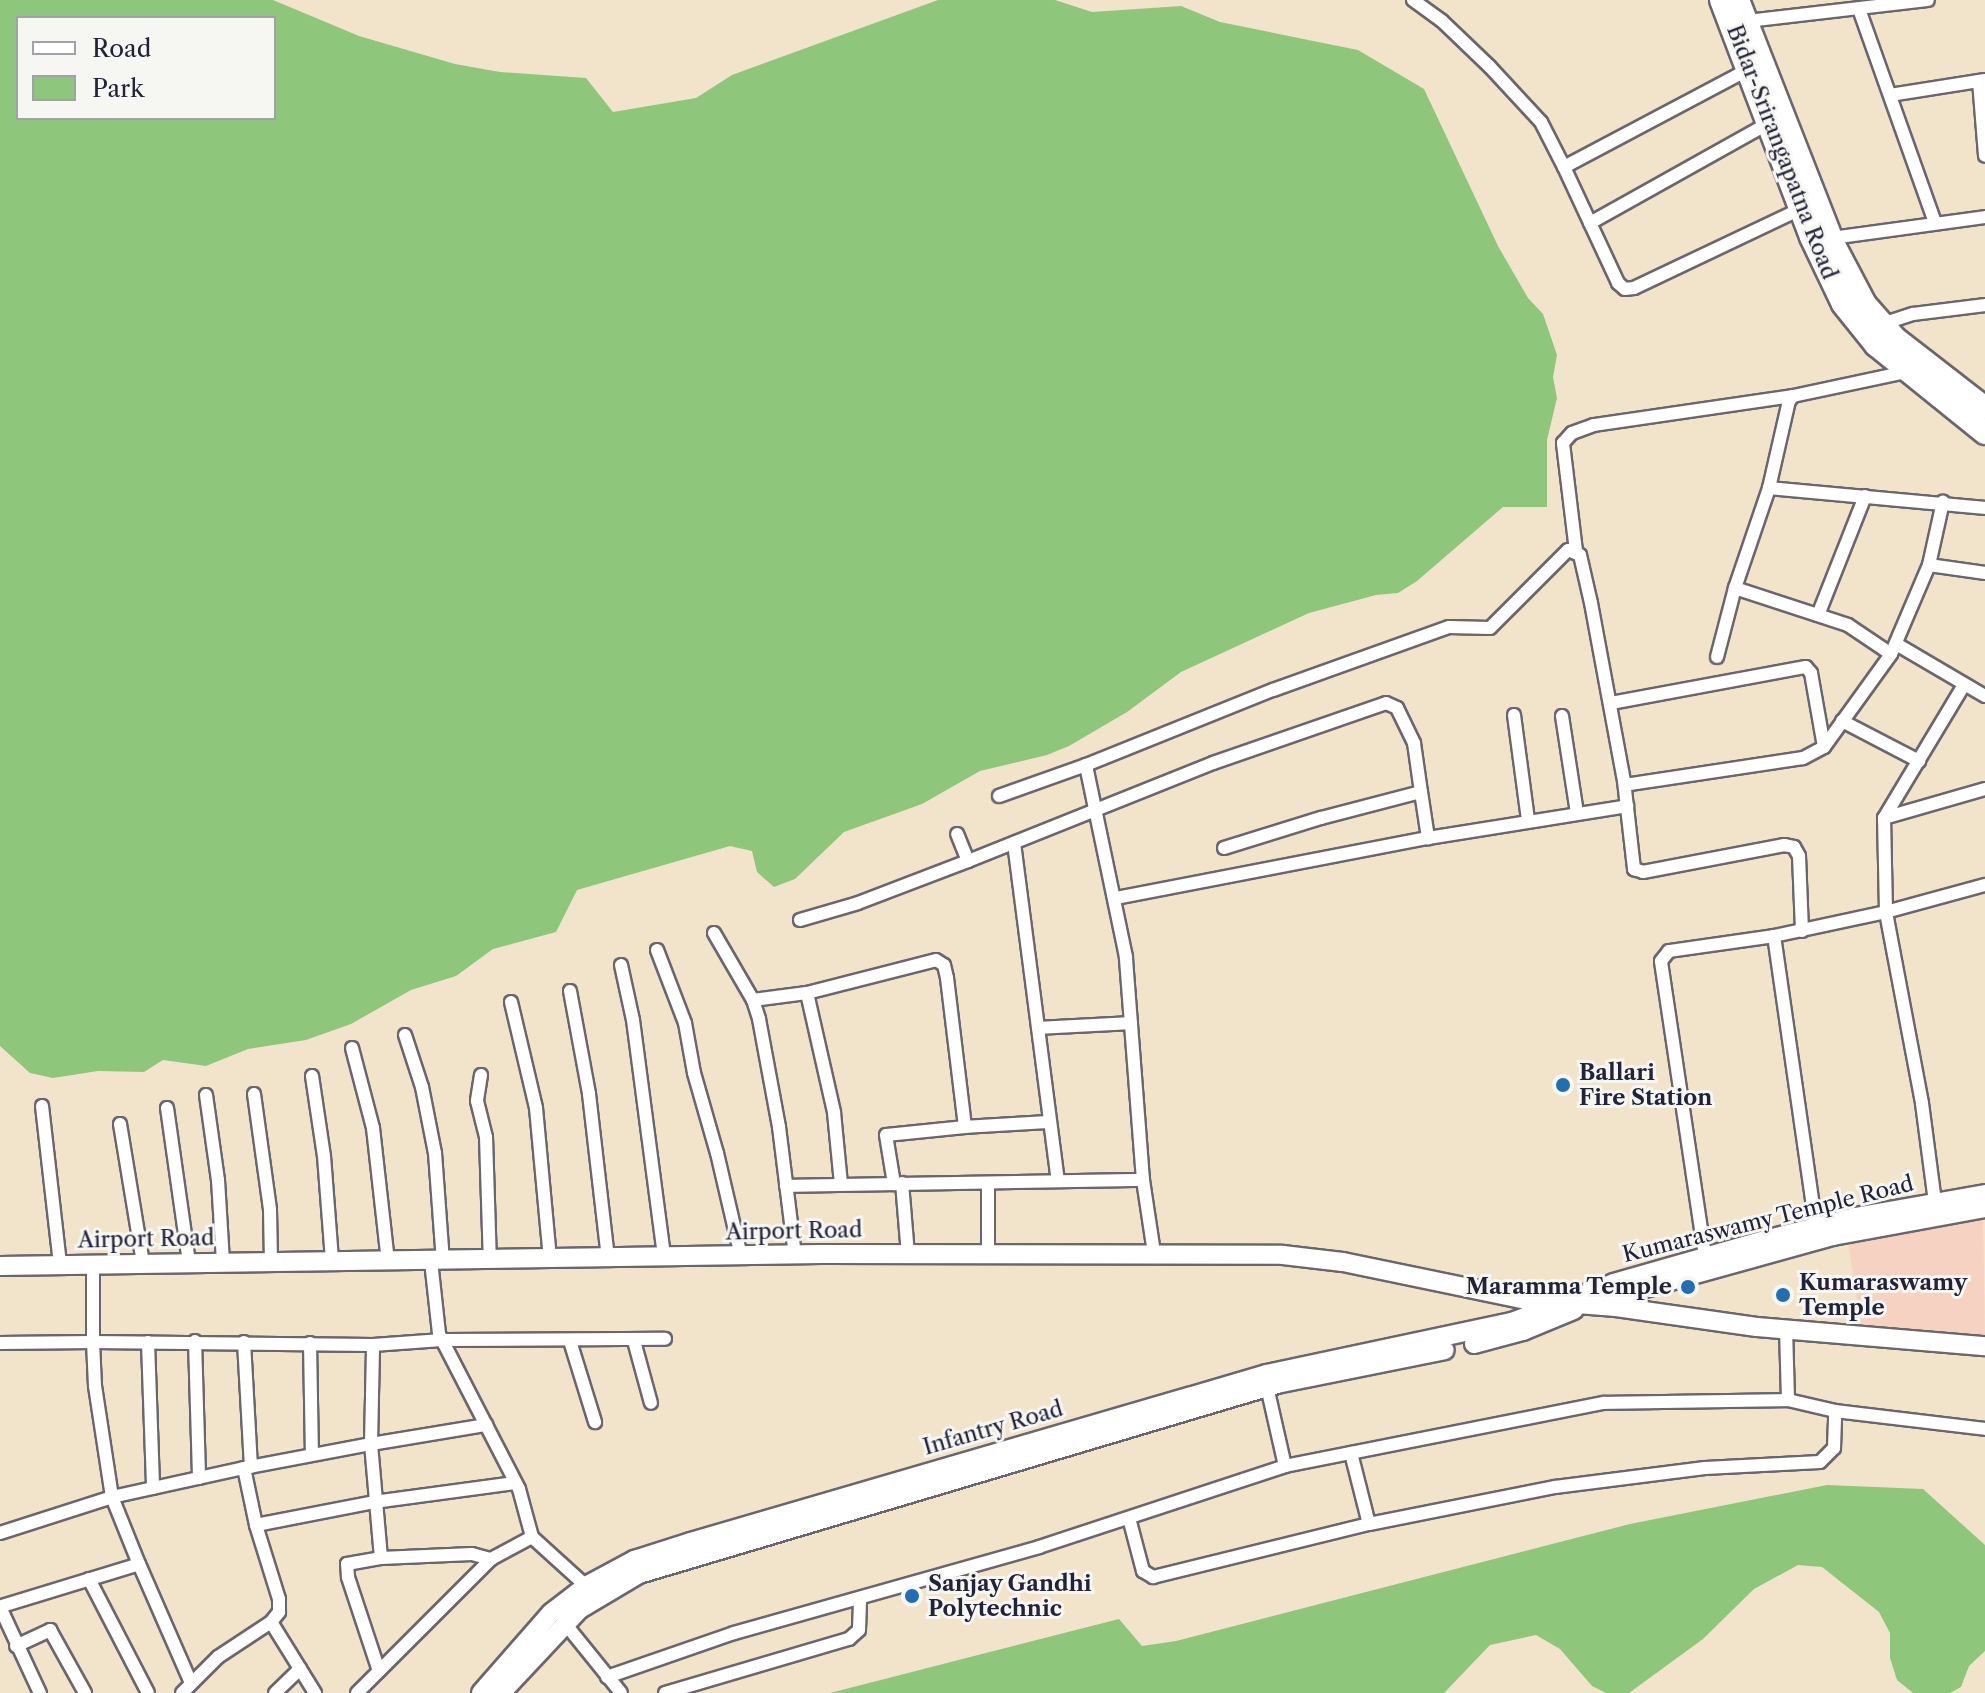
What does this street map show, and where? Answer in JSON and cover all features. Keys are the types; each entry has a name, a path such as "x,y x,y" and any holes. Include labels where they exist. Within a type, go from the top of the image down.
{"highway":[{"name":"Bidar-Srirangapatna Road","path":"1721,0 1800,209 1843,304 1876,345 1985,433"},
{"path":"1743,10 1832,238 1865,304 1882,324 1985,408"}],"street":[{"path":"1413,0 1471,48 1541,122 1618,283 1625,289 1634,288 1800,209"},
{"path":"1743,10 1859,9 1928,0"},
{"path":"1859,9 1935,222"},
{"path":"1564,167 1749,69"},
{"path":"1890,95 1982,80 1985,156"},
{"path":"1590,223 1769,123"},
{"path":"1832,238 1985,217"},
{"path":"1882,324 1913,314 1985,305"},
{"path":"1802,931 1799,856 1794,847 1784,845 1643,872 1634,869 1625,785 1611,703 1580,555 1576,551 1563,443 1572,433 1594,425 1793,396 1906,372"},
{"path":"1717,657 1735,588 1769,488 1789,401 1793,396"},
{"path":"1769,488 1985,508"},
{"path":"1818,615 1865,496"},
{"path":"1625,785 1803,758 1824,747 1894,650 1929,565 1943,502"},
{"path":"999,796 1086,765 1273,690 1449,627 1490,628 1561,554 1576,551"},
{"path":"1929,565 1985,573"},
{"path":"1735,588 1848,625 1985,696"},
{"path":"1611,703 1806,667 1811,673 1824,747"},
{"path":"1935,1202 1922,1103 1886,912 1884,818 1964,685"},
{"path":"800,920 858,903 1213,763 1386,703 1397,708 1414,743 1428,838"},
{"path":"1514,715 1528,820"},
{"path":"1562,716 1577,813"},
{"path":"1842,721 1919,761"},
{"path":"1086,765 1126,957 1143,1180 1154,1253"},
{"path":"1884,818 1985,789"},
{"path":"1224,848 1421,792"},
{"path":"1116,898 1428,838 1627,806"},
{"path":"957,834 968,861"},
{"path":"1014,843 1058,1180"},
{"path":"1705,1256 1661,961 1669,951 1802,931 1985,885"},
{"path":"714,933 753,1000 779,1127 795,1255"},
{"path":"1774,936 1816,1227"},
{"path":"657,950 685,1023 741,1256"},
{"path":"753,1000 807,993 936,960 944,965 965,1127"},
{"path":"621,965 633,1020 664,1257"},
{"path":"570,991 591,1109 608,1259"},
{"path":"807,993 834,1112 841,1184"},
{"path":"511,1002 536,1108 550,1260"},
{"path":"1038,1028 1131,1023"},
{"path":"405,1035 422,1087 435,1153 442,1340 515,1483 532,1537 586,1586"},
{"path":"352,1048 373,1128 388,1261"},
{"path":"481,1075 477,1101 486,1137 490,1261"},
{"path":"312,1076 324,1156 332,1261"},
{"path":"254,1094 270,1210 271,1262"},
{"path":"206,1095 218,1180 223,1262"},
{"path":"42,1106 60,1265"},
{"path":"167,1108 189,1262"},
{"path":"908,1254 898,1184 886,1135 1050,1122"},
{"path":"120,1124 143,1263"},
{"path":"786,1186 1143,1180"},
{"path":"988,1184 988,1254"},
{"name":"Kumaraswamy Temple Road","path":"1563,1302 1705,1256 1816,1227 1985,1194"},
{"name":"Kumaraswamy Temple Road","path":"1585,1305 1833,1236 1985,1208"},
{"name":"Airport Road","path":"0,1266 908,1254 1154,1253 1313,1258 1526,1300 1786,1329 1985,1346"},
{"path":"93,1264 95,1386 112,1497 191,1683"},
{"name":"Infantry Road","path":"501,1693 586,1586 634,1560 1080,1427 1308,1364 1500,1325 1563,1302"},
{"name":"Infantry Road","path":"481,1693 558,1618 652,1569 1267,1387 1503,1338 1585,1305"},
{"path":"1786,1329 1788,1400"},
{"path":"0,1343 195,1341 373,1345 442,1340 665,1339"},
{"path":"195,1341 199,1478"},
{"path":"570,1341 595,1422"},
{"path":"634,1341 651,1403"},
{"path":"148,1342 153,1488"},
{"path":"182,1693 218,1657 271,1622 280,1606 256,1525 248,1467 244,1342"},
{"path":"310,1343 312,1454"},
{"path":"373,1345 371,1444 381,1558"},
{"path":"1267,1387 1285,1466"},
{"path":"607,1677 734,1633 860,1600 1129,1518 1285,1466 1604,1403 1788,1400 1835,1411 1985,1429"},
{"path":"1129,1518 1143,1571 1153,1577 1369,1524 1555,1487 1705,1468 1820,1462 1834,1448 1835,1411"},
{"path":"0,1533 112,1497 312,1454 486,1425"},
{"path":"1351,1453 1369,1524"},
{"path":"256,1525 374,1502 515,1483"},
{"path":"357,1693 491,1559 532,1537"},
{"path":"379,1671 346,1569 352,1561 472,1554 491,1559"},
{"path":"40,1693 16,1646 1,1607 139,1564"},
{"path":"89,1579 148,1693"},
{"path":"665,1693 849,1639 859,1630 860,1600"},
{"path":"558,1618 621,1693"},
{"path":"271,1622 315,1693"},
{"path":"16,1646 50,1630 85,1693"},
{"path":"275,1693 300,1669"}],"shaded area":[{"path":"1983,1214 1985,1340 1861,1327 1848,1241"}],"green space":[{"path":"0,0 273,0 359,36 455,64 500,72 586,78 613,112 696,98 732,75 938,0 1055,0 1092,12 1181,6 1220,22 1358,50 1424,89 1498,246 1528,298 1543,314 1557,355 1553,377 1557,398 1547,440 1547,507 1503,507 1417,581 1398,593 1376,595 1309,613 1181,672 1127,712 1069,746 1047,755 980,771 922,804 844,832 795,879 774,887 757,872 752,851 730,846 577,890 556,932 493,949 456,976 411,990 351,1024 306,1040 248,1049 206,1066 163,1060 144,1072 98,1071 53,1078 30,1073 0,1046"},
{"path":"1827,1485 1923,1489 1985,1545 1985,1651 1969,1666 1961,1687 1950,1693 1913,1693 1897,1680 1890,1658 1890,1633 1879,1612 1822,1567 1798,1565 1754,1589 1703,1639 1629,1693 1606,1693 1592,1686 1560,1649 1536,1635 1490,1645 1444,1693 830,1693 1119,1619 1142,1646 1176,1641 1630,1524"}],"place":[{"name":"Ballari Fire Station","path":"1563,1085"},
{"name":"Maramma Temple","path":"1688,1287"},
{"name":"Kumaraswamy Temple","path":"1783,1295"},
{"name":"Sanjay Gandhi Polytechnic","path":"912,1596"}]}
